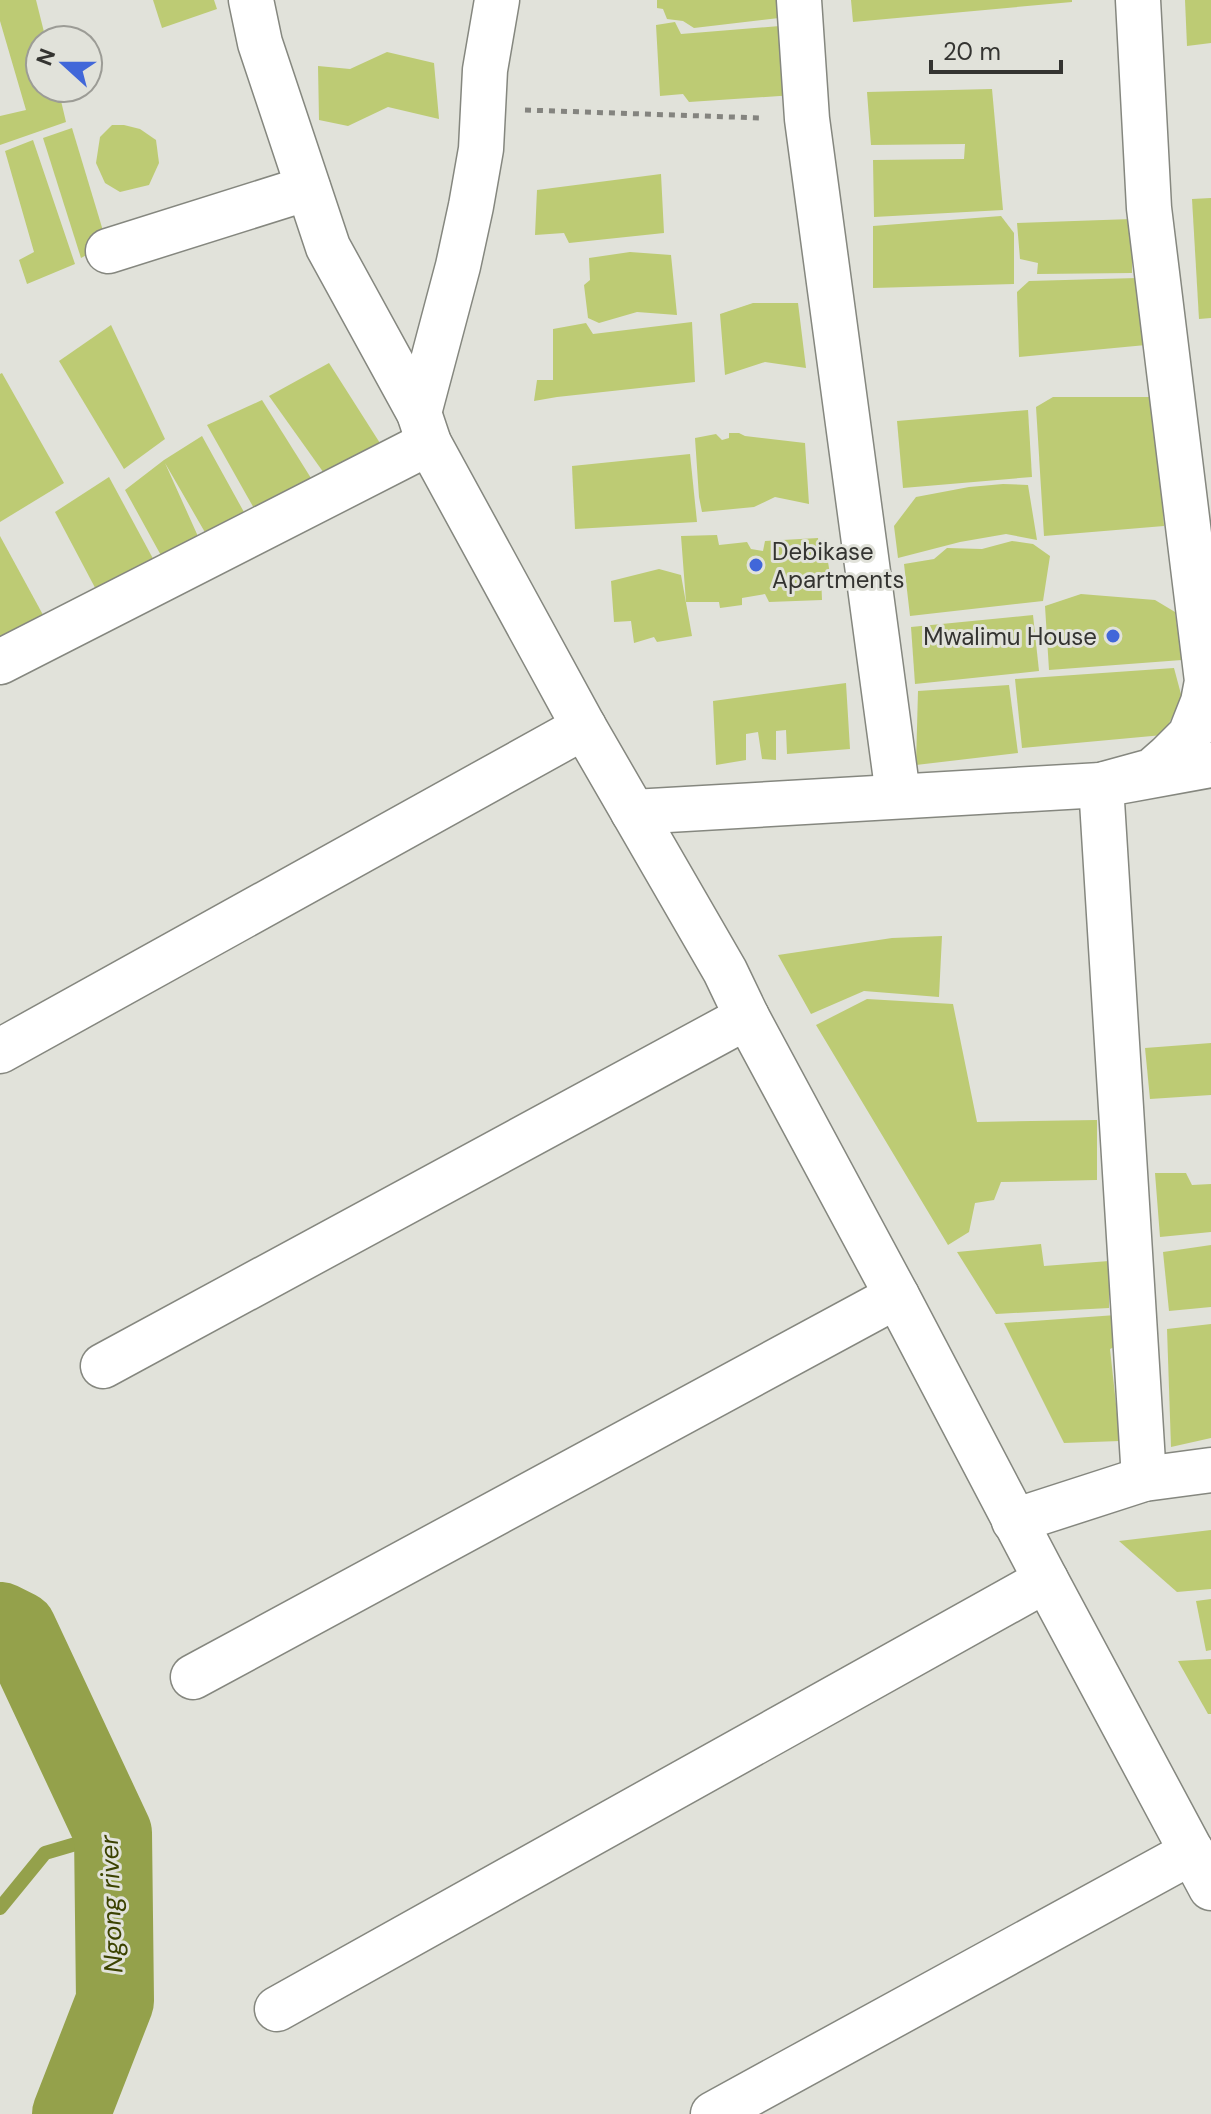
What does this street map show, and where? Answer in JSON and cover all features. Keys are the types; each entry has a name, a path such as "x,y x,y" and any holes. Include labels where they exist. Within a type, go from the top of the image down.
{"street":[{"path":"251,0 260,43 328,247 584,727 725,971 1014,1521 1202,1870 713,2114"},
{"path":"0,662 424,428 481,149 485,70 497,0"},
{"path":"799,0 807,119 898,795"},
{"path":"1101,785 1152,771 1168,757 1190,735 1203,702 1207,681 1149,208 1138,0"},
{"path":"108,251 308,188"},
{"path":"0,1051 584,727"},
{"path":"633,812 1101,785 1211,765"},
{"path":"1101,785 1144,1479"},
{"path":"103,1366 747,1017"},
{"path":"193,1677 897,1296"},
{"path":"1014,1521 1144,1479 1211,1470"},
{"path":"277,2009 1046,1580"}],"path":[{"path":"483,109 807,119"}],"building":[{"path":"0,0 36,0 42,24 24,24 24,103 0,21"},
{"path":"153,0 214,0 217,9 162,28"},
{"path":"657,0 778,0 779,18 694,28 683,21 667,19 663,9 657,8"},
{"path":"851,0 1072,0 1072,2 853,22"},
{"path":"1185,0 1211,0 1211,43 1187,46"},
{"path":"675,22 681,34 792,25 794,95 689,102 683,94 660,96 656,25"},
{"path":"387,52 434,63 439,119 388,107 348,126 319,120 318,66 350,69"},
{"path":"992,89 1003,210 874,217 873,160 964,159 965,144 871,145 867,92"},
{"path":"24,104 62,104 66,122 0,145 0,116 26,110"},
{"path":"112,125 140,129 156,140 159,163 149,185 120,192 105,183 96,163 100,137"},
{"path":"72,128 107,244 81,258 43,138"},
{"path":"33,140 75,264 27,284 19,260 34,252 5,151"},
{"path":"661,174 664,233 569,243 564,233 535,235 537,190"},
{"path":"1211,198 1211,318 1199,319 1192,199"},
{"path":"1001,216 1014,233 1014,284 873,288 873,226"},
{"path":"1132,219 1132,273 1037,274 1038,263 1020,259 1017,223"},
{"path":"630,252 671,255 677,315 637,312 599,323 588,318 584,285 590,280 589,258"},
{"path":"1137,278 1146,345 1019,357 1017,292 1029,281"},
{"path":"753,303 798,303 806,368 765,362 725,375 720,314"},
{"path":"692,322 695,382 534,401 537,380 553,380 553,329 586,323 593,334"},
{"path":"111,325 165,439 124,469 59,361"},
{"path":"329,363 385,451 331,483 269,396"},
{"path":"0,374 64,483 0,522"},
{"path":"1053,397 1155,397 1164,526 1044,536 1036,407"},
{"path":"262,400 316,486 260,519 207,425"},
{"path":"1028,410 1032,477 903,488 897,421"},
{"path":"729,433 805,443 809,504 775,497 754,507 702,512 695,438 716,434 722,440 729,438"},
{"path":"202,436 250,523 210,541 165,463 201,543 163,559 125,490"},
{"path":"690,454 697,522 575,529 572,466"},
{"path":"109,477 157,566 101,599 55,512"},
{"path":"1003,484 1028,485 1037,540 1006,534 898,558 894,526 916,497"},
{"name":"Debikase Apartments","path":"717,535 719,545 747,542 751,549 763,551 765,541 818,538 820,556 827,556 830,574 821,575 822,600 769,602 765,594 742,598 742,605 720,608 719,602 686,602 681,536"},
{"path":"0,536 48,624 0,655"},
{"path":"1012,541 1033,544 1050,556 1043,601 910,616 904,564 934,559 947,548 982,549"},
{"path":"659,569 681,575 692,636 657,642 654,637 634,643 631,621 614,622 611,581"},
{"name":"Mwalimu House","path":"1081,594 1155,600 1175,612 1182,660 1049,670 1045,606"},
{"path":"1033,615 1039,671 915,684 911,627"},
{"path":"1174,668 1182,698 1163,735 1022,748 1015,679"},
{"path":"846,683 850,749 787,754 786,730 776,731 776,760 762,759 758,732 746,734 746,760 716,765 713,701"},
{"path":"1009,685 1018,753 916,765 918,691"},
{"path":"942,936 939,997 864,991 811,1014 778,955 892,938"},
{"path":"867,999 953,1004 977,1122 1097,1120 1097,1180 1001,1182 994,1200 975,1203 969,1232 948,1245 816,1025"},
{"path":"1211,1043 1211,1095 1150,1099 1145,1048"},
{"path":"1155,1173 1186,1173 1192,1185 1211,1184 1211,1232 1160,1237"},
{"path":"1041,1244 1044,1266 1109,1261 1109,1308 996,1314 957,1252"},
{"path":"1211,1245 1211,1307 1169,1311 1163,1252"},
{"path":"1116,1315 1122,1343 1110,1349 1120,1441 1064,1443 1004,1323"},
{"path":"1211,1324 1211,1438 1171,1447 1167,1329"},
{"path":"1211,1530 1211,1589 1177,1592 1119,1541"},
{"path":"1211,1599 1211,1650 1206,1651 1196,1601"},
{"path":"1211,1659 1211,1714 1208,1714 1178,1661"}],"waterway":[{"name":"Ngong river","path":"0,1621 18,1630 113,1833 115,2001 71,2114"},
{"name":"Ngong river","path":"0,1908 45,1853 113,1833"}],"place":[{"name":"Debikase Apartments","path":"756,565"},
{"name":"Mwalimu House","path":"1113,636"}]}
